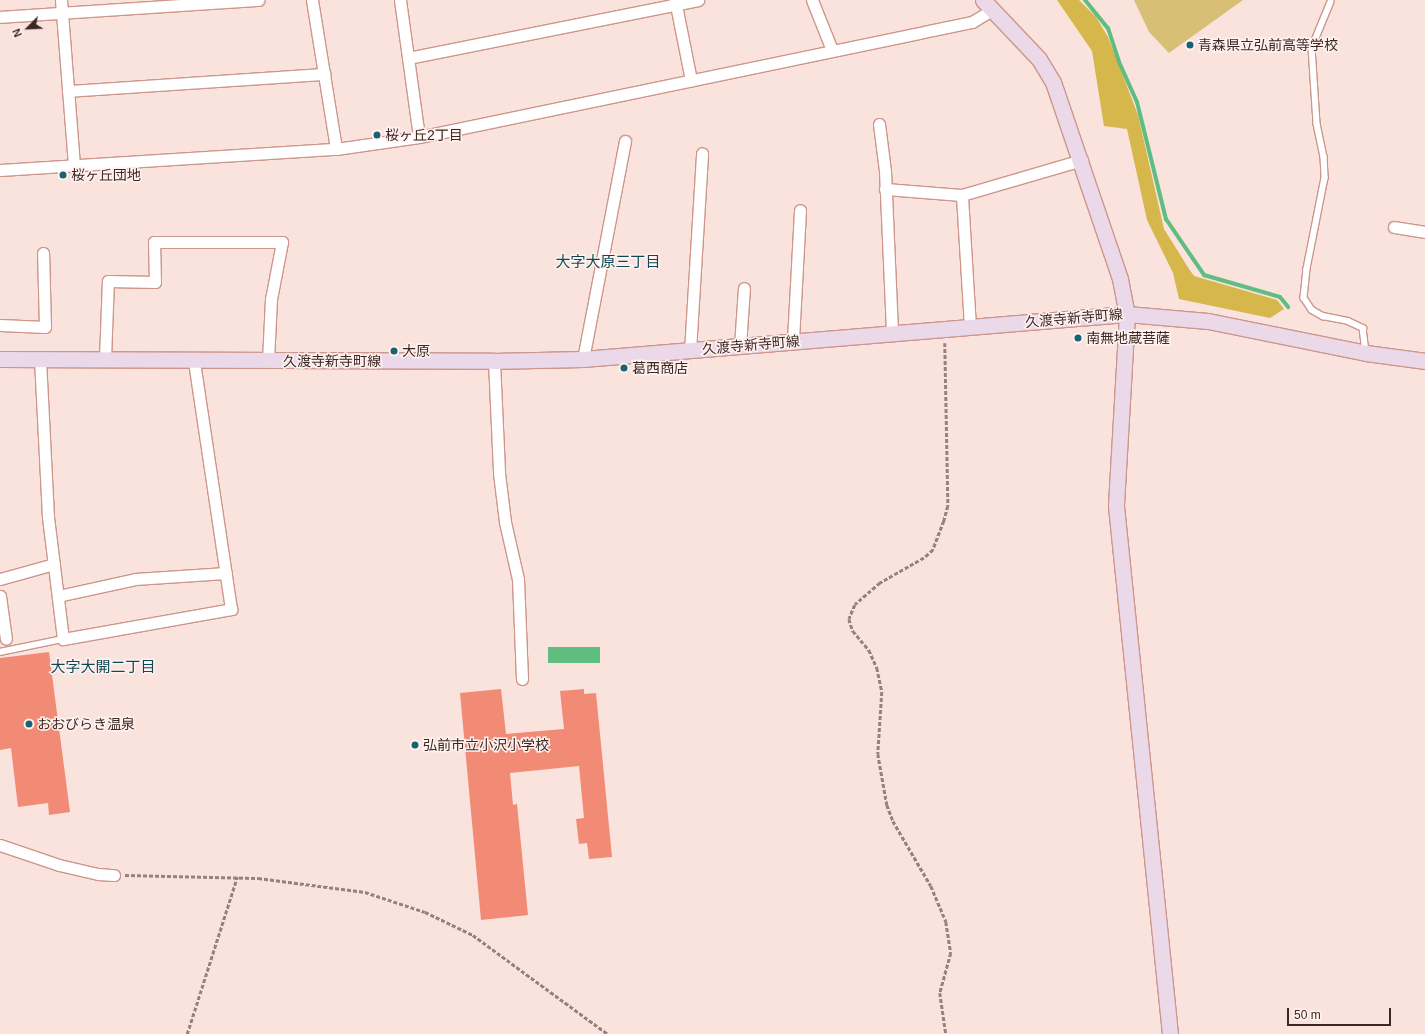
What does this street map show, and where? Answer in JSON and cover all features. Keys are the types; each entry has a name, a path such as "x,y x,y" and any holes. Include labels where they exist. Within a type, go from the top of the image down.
{"main road":[{"path":"988,5 1039,59 1053,82 1082,160 1120,279 1127,314 1116,506 1170,1034"},
{"name":"久渡寺新寺町線","path":"0,359 105,358 268,361 494,361 583,359 690,351 793,340 945,330 1127,314 1208,321 1366,353 1425,361"}],"street":[{"path":"61,0 74,166"},
{"path":"0,17 258,0"},
{"path":"312,0 336,149"},
{"path":"400,0 419,137"},
{"path":"408,58 675,2 698,0"},
{"path":"812,0 832,50"},
{"path":"675,2 691,80"},
{"path":"0,170 336,149 419,137 972,22 988,5"},
{"path":"68,91 324,74"},
{"path":"879,124 885,189 892,334"},
{"path":"583,359 625,141"},
{"path":"690,351 702,153"},
{"path":"885,189 962,195 1082,160"},
{"path":"962,195 970,327"},
{"path":"793,340 800,210"},
{"path":"1394,228 1425,232"},
{"path":"105,358 108,282 155,282 154,242 282,242 271,299 268,361"},
{"path":"0,325 45,327 43,253"},
{"path":"740,346 744,288"},
{"path":"40,359 48,517 63,639 231,609 194,360"},
{"path":"494,361 499,473 505,522 518,579 522,679"},
{"path":"0,580 54,564"},
{"path":"58,596 135,579 226,573"},
{"path":"0,596 6,639"},
{"path":"0,845 59,865 98,874 114,875"}],"lane":[{"path":"1331,2 1312,48 1317,124 1326,178 1307,269 1304,298 1312,310 1323,316 1348,321 1363,328 1366,353"},
{"path":"0,652 63,639"}],"path":[{"path":"945,330 948,506 944,521 933,550 924,558 880,583 855,604 848,619 853,631 869,650 878,674 882,692 878,754 887,805 893,821 931,886 946,922 951,953 940,993 946,1034"},
{"path":"114,875 237,877 321,884 365,892 425,912 473,935 608,1034"},
{"path":"187,1034 237,877"}],"shaded area":[{"path":"1057,0 1079,0 1096,17 1108,37 1138,115 1164,229 1194,276 1277,300 1284,309 1270,318 1179,299 1173,273 1147,220 1127,129 1104,126 1092,51"},
{"path":"1134,0 1243,0 1169,53 1149,32"},
{"path":"548,647 600,647 600,663 548,663"}],"building":[{"name":"おおびらき温泉","path":"49,652 70,812 49,815 48,803 18,807 11,748 0,750 0,658"},
{"path":"501,689 506,734 564,729 560,691 584,689 584,694 596,693 612,857 589,859 587,843 579,844 576,819 584,818 579,766 510,773 513,805 517,804 528,915 481,920 460,693"}],"waterway":[{"path":"1085,0 1108,28 1119,62 1137,102 1166,219 1204,275 1280,297 1288,307"}],"place":[{"name":"青森県立弘前高等学校","path":"1190,45"},
{"name":"桜ヶ丘2丁目","path":"377,135"},
{"name":"桜ヶ丘団地","path":"63,175"},
{"name":"南無地蔵菩薩","path":"1078,338"},
{"name":"大原","path":"394,351"},
{"name":"葛西商店","path":"624,368"},
{"name":"おおびらき温泉","path":"29,724"},
{"name":"弘前市立小沢小学校","path":"415,745"}],"district":[{"name":"大字大原三丁目","path":"608,262"},
{"name":"大字大開二丁目","path":"103,667"}]}
